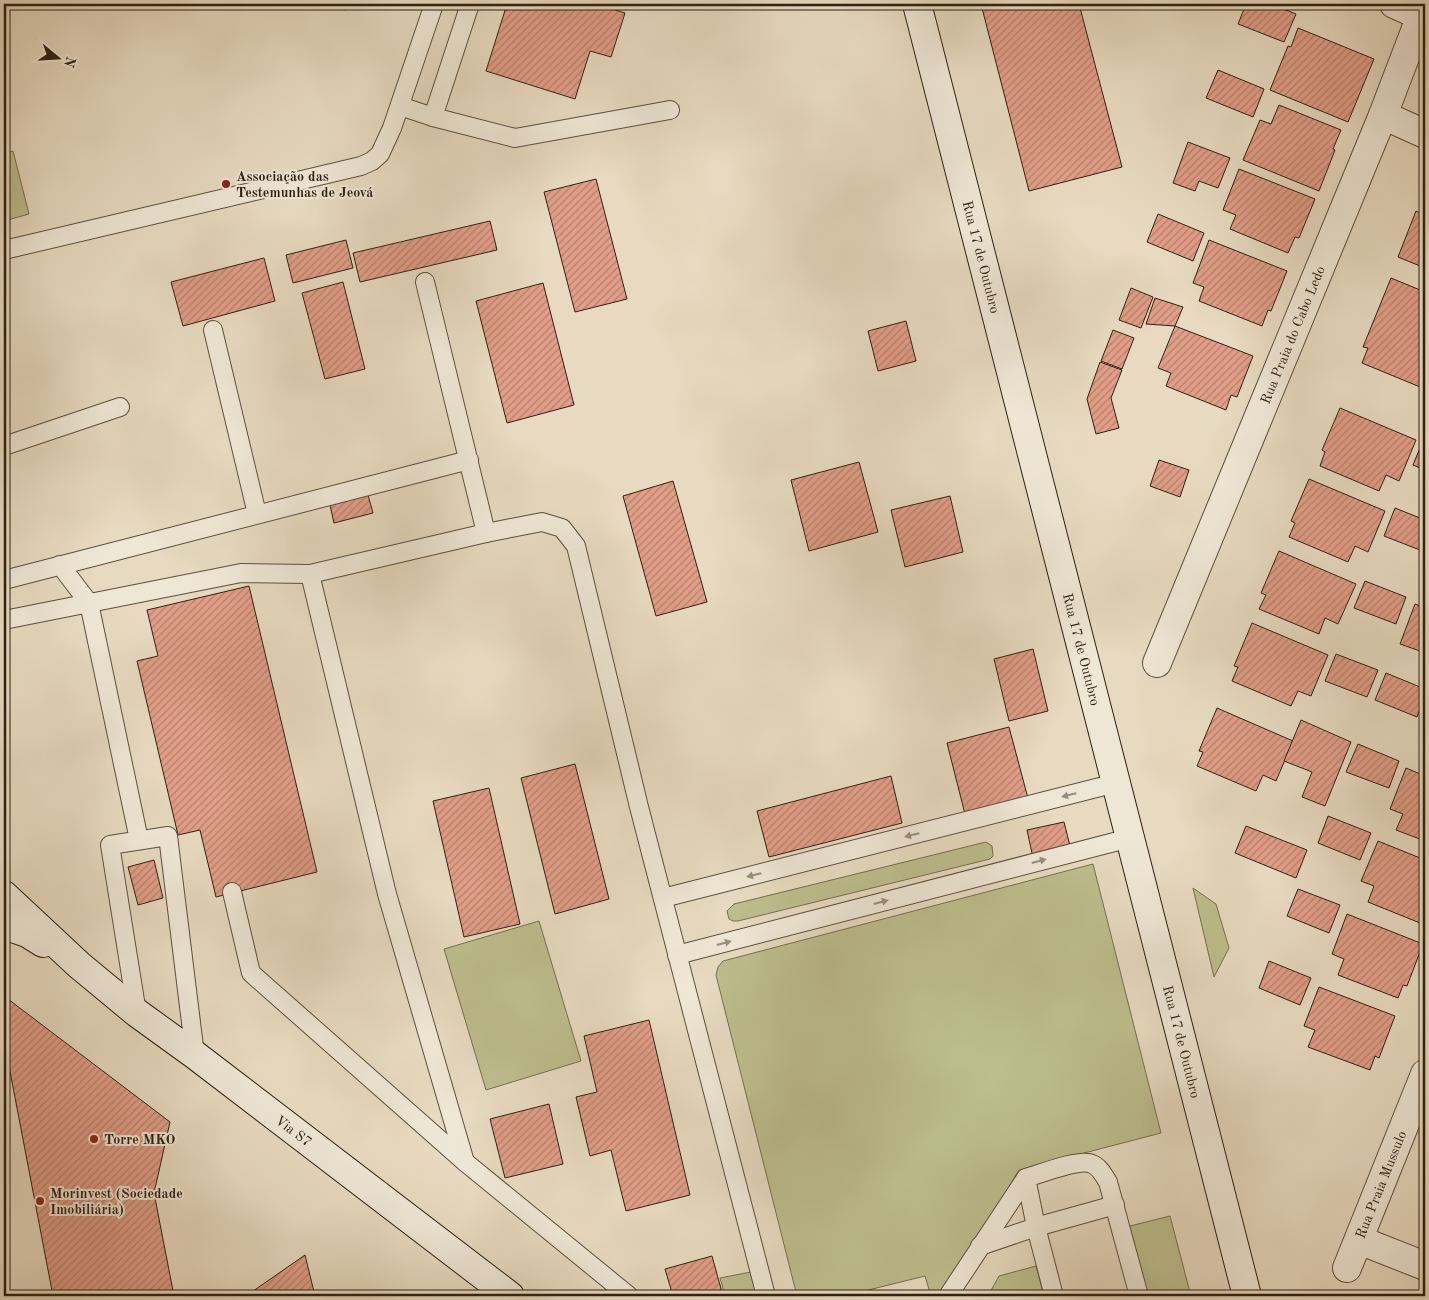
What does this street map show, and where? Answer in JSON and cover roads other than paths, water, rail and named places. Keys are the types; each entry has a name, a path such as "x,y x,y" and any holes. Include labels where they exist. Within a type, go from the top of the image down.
{"street":[{"name":"Rua 17 de Outubro","path":"917,4 1247,1296"},
{"path":"1394,4 1423,10"},
{"name":"Rua Praia do Cabo Ledo","path":"1157,663 1383,116 1423,10"},
{"path":"1383,116 1425,134"},
{"name":"Via S7","path":"4,895 78,965 137,1013 195,1055 510,1296"},
{"name":"Via S7","path":"4,925 28,933 78,965"},
{"name":"Rua Praia Mussulo","path":"1347,1268 1425,1074"},
{"path":"1359,1240 1425,1266"}],"lane":[{"path":"4,250 361,166 372,161 380,154 400,106 434,4"},
{"path":"432,117 466,5"},
{"path":"400,106 432,117 515,138 670,110"},
{"path":"425,282 486,533"},
{"path":"213,330 257,514"},
{"path":"4,446 120,407"},
{"path":"4,580 469,460"},
{"path":"4,620 241,572 310,574 486,533 542,522 562,528 576,546 639,807 766,1296"},
{"path":"60,565 89,603 139,840"},
{"path":"310,574 387,894 465,1162"},
{"path":"663,898 1116,783"},
{"path":"137,1013 110,845 168,836 195,1055"},
{"path":"677,955 1130,838"},
{"path":"232,892 251,973 465,1162 629,1296"},
{"path":"948,1296 1026,1178 1080,1163 1092,1163 1100,1170 1108,1182 1139,1296"},
{"path":"1026,1178 1036,1227 1054,1296"},
{"path":"980,1246 1036,1227 1115,1205"}],"place":[{"name":"Associação das Testemunhas de Jeová","path":"226,184"},
{"name":"Torre MKO","path":"94,1139"},
{"name":"Morinvest (Sociedade Imobiliária)","path":"40,1201"}]}
